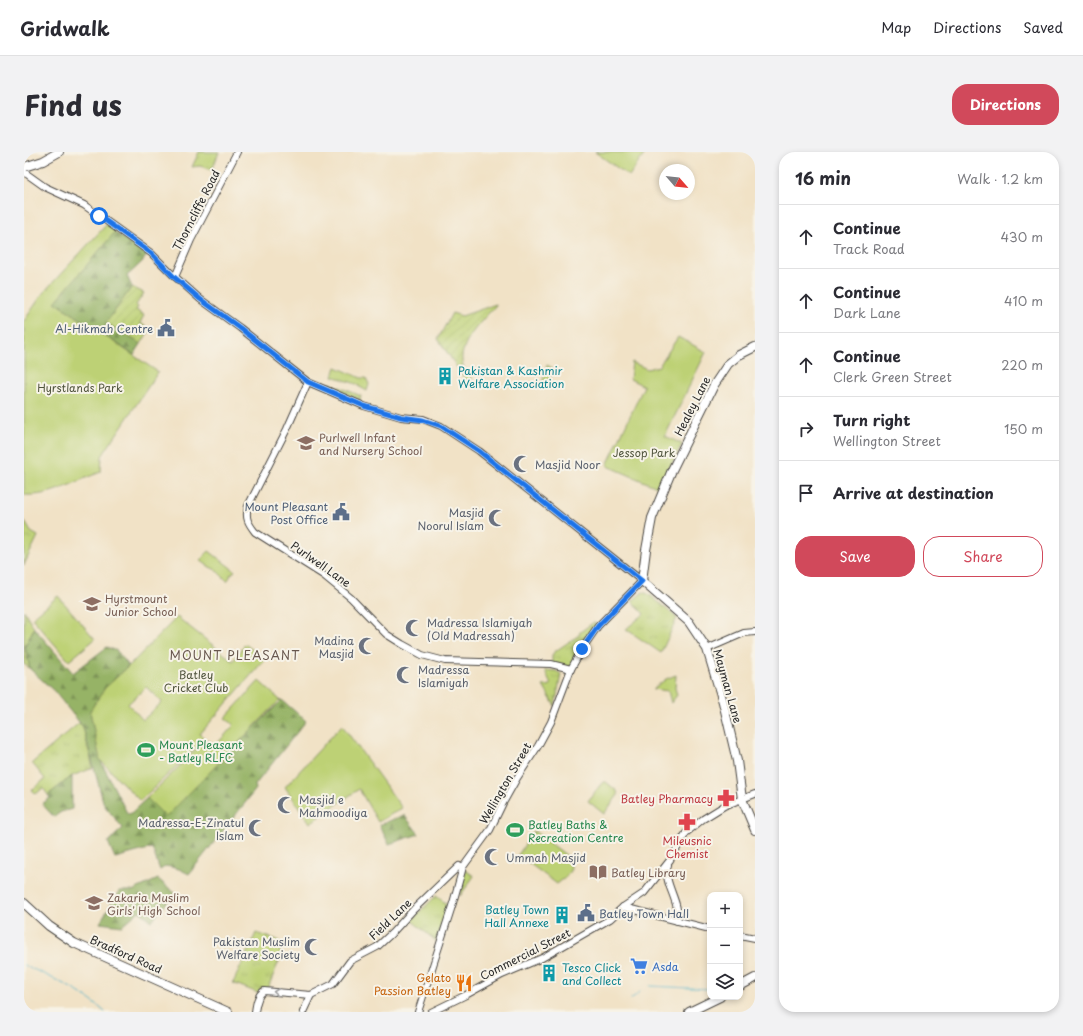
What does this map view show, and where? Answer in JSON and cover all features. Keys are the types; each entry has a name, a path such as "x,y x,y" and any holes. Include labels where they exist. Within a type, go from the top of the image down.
{"main road":[{"path":"24,167 43,161 59,152"},
{"name":"Healey Lane","path":"642,581 652,518 679,457 714,385 726,366 739,355 755,346"},
{"name":"Mayman Lane","path":"642,581 688,622 707,649 723,702 737,761 742,798 755,830"},
{"name":"Bradford Road","path":"24,903 49,926 74,942 223,1011"},
{"path":"743,984 755,978"},
{"path":"689,1012 714,1000"}],"street":[{"name":"Thorncliffe Road","path":"174,277 191,240 237,152"},
{"path":"24,172 40,184 84,205 151,253 174,277 200,299 240,328 308,382 364,406 401,417 423,420 441,426 479,451 533,496 642,581"},
{"name":"Purlwell Lane","path":"308,382 287,429 248,506 246,515 248,523 255,532 323,575 351,598 390,636 406,647 422,655 445,661 551,664 571,669"},
{"name":"Wellington Street","path":"418,1012 463,867 490,830 512,786 551,722 571,669 598,626 642,581"},
{"path":"707,649 744,633 755,632"},
{"name":"Commercial Street","path":"431,1012 523,965 542,958 610,919 623,907 637,898 654,882 670,860 686,833 705,818 724,806 755,794"},
{"path":"670,860 666,870 668,881 679,912 677,921"},
{"name":"Field Lane","path":"311,995 333,984 350,960 377,947 459,866"},
{"path":"654,882 663,878 668,881"},
{"path":"637,898 637,904 640,912"},
{"path":"623,907 707,928"},
{"path":"743,936 755,938"},
{"path":"255,1012 257,1001 261,993 264,991 311,995 303,1012"}],"green space":[{"path":"199,152 219,152 212,170 200,166 192,167"},
{"path":"595,152 646,152 629,176"},
{"name":"Hyrstlands Park","path":"108,223 117,229 115,232 55,302 158,372 102,456 101,472 63,488 44,494 24,495 24,321 43,293"},
{"path":"115,232 147,255 142,262 127,276 132,287 106,323 141,344 134,355 55,302"},
{"path":"132,287 144,293 136,305 138,307 136,310 144,315 140,323 150,329 141,344 106,323"},
{"path":"496,304 472,332 464,349 462,358 463,366 473,378 467,382 438,339 452,313 462,316"},
{"name":"Jessop Park","path":"678,337 706,352 665,436 682,444 659,488 608,466 608,463 644,386 630,379 632,362 647,369 659,366"},
{"path":"547,365 556,370 543,386 542,384"},
{"path":"336,367 361,378 366,378 369,384 367,391 358,386 359,385 333,376"},
{"path":"330,383 361,396 360,400 329,386"},
{"path":"24,520 31,532 38,536 24,565"},
{"path":"209,551 235,571 230,575 227,581 216,570 200,560"},
{"path":"643,592 650,595 677,618 661,653 626,629 644,614 632,601"},
{"path":"58,596 95,639 69,661 32,618"},
{"path":"24,610 34,628 25,646 30,669 24,664"},
{"name":"Batley Cricket Club","path":"177,617 233,661 245,644 265,659 200,734 205,739 140,801 100,760 90,711 105,688","holes":["146,687 162,702 143,720 128,704"]},
{"path":"594,622 597,626 570,668 552,664 552,656 554,652 579,635 580,632"},
{"path":"34,628 73,673 107,647 117,651 129,666 105,688 90,711 100,760 127,813 130,814 147,798 166,817 282,700 306,721 255,785 256,789 189,874 179,869 166,866 160,870 152,848 115,858 108,842 123,828 104,805 83,727 54,691 30,669 25,646"},
{"path":"545,670 556,671 561,674 555,706 543,686 551,685"},
{"path":"676,675 675,688 677,695 671,703 668,691 653,689 666,679"},
{"path":"259,681 280,700 166,817 147,798 206,740 216,745 234,725 225,718"},
{"path":"79,723 83,727 93,768 72,776 48,795 43,788 36,794 32,790 45,779 32,763"},
{"path":"342,725 402,808 378,822 359,789 310,823 285,787"},
{"path":"72,776 72,809 61,812 54,817 42,804 50,798 48,795"},
{"path":"603,782 606,782 617,791 618,795 604,814 588,801"},
{"path":"404,815 419,834 389,844 379,825"},
{"path":"534,831 570,858 571,869 566,877 557,884 518,855"},
{"path":"465,870 474,876 460,896"},
{"path":"158,879 175,893 152,921 139,911 122,926 100,923 119,891 132,891"},
{"path":"436,896 448,905 436,941 411,920"},
{"path":"256,933 278,940 281,956 268,988 261,988 258,993 233,983"}],"waterway":[{"path":"24,965 77,991 105,1012"},
{"path":"650,986 707,989"},
{"path":"631,999 640,992"}],"place":[{"name":"Al-Hikmah Centre","path":"166,328"},
{"name":"Pakistan & Kashmir Welfare Association","path":"445,376"},
{"name":"Purlwell Infant and Nursery School","path":"306,443"},
{"name":"Masjid Noor","path":"522,464"},
{"name":"Mount Pleasant Post Office","path":"341,512"},
{"name":"Masjid Noorul Islam","path":"497,518"},
{"name":"Hyrstmount Junior School","path":"92,604"},
{"name":"Madressa Islamiyah (Old Madressah)","path":"414,628"},
{"name":"Madina Masjid","path":"367,646"},
{"name":"Madressa Islamiyah","path":"405,675"},
{"name":"Mount Pleasant - Batley RLFC","path":"146,750"},
{"name":"Batley Pharmacy","path":"726,798"},
{"name":"Masjid e Mahmoodiya","path":"286,805"},
{"name":"Mileusnic Chemist","path":"687,822"},
{"name":"Madressa-E-Zinatul Islam","path":"257,828"},
{"name":"Batley Baths & Recreation Centre","path":"515,830"},
{"name":"Ummah Masjid","path":"493,857"},
{"name":"Batley Library","path":"598,872"},
{"name":"Zakaria Muslim Girls' High School","path":"94,903"},
{"name":"Batley Town Hall","path":"586,913"},
{"name":"Batley Town Hall Annexe","path":"562,915"},
{"name":"Pakistan Muslim Welfare Society","path":"313,947"},
{"name":"Asda","path":"639,966"},
{"name":"Tesco Click and Collect","path":"549,973"},
{"name":"Gelato Passion Batley","path":"464,983"}],"district":[{"name":"MOUNT PLEASANT","path":"235,655"}],"route":[{"path":"99,216 151,253 174,277 200,299 240,328 308,382 381,412 423,420 441,426 479,451 533,496 642,581 613,609 598,626 582,649"}]}
